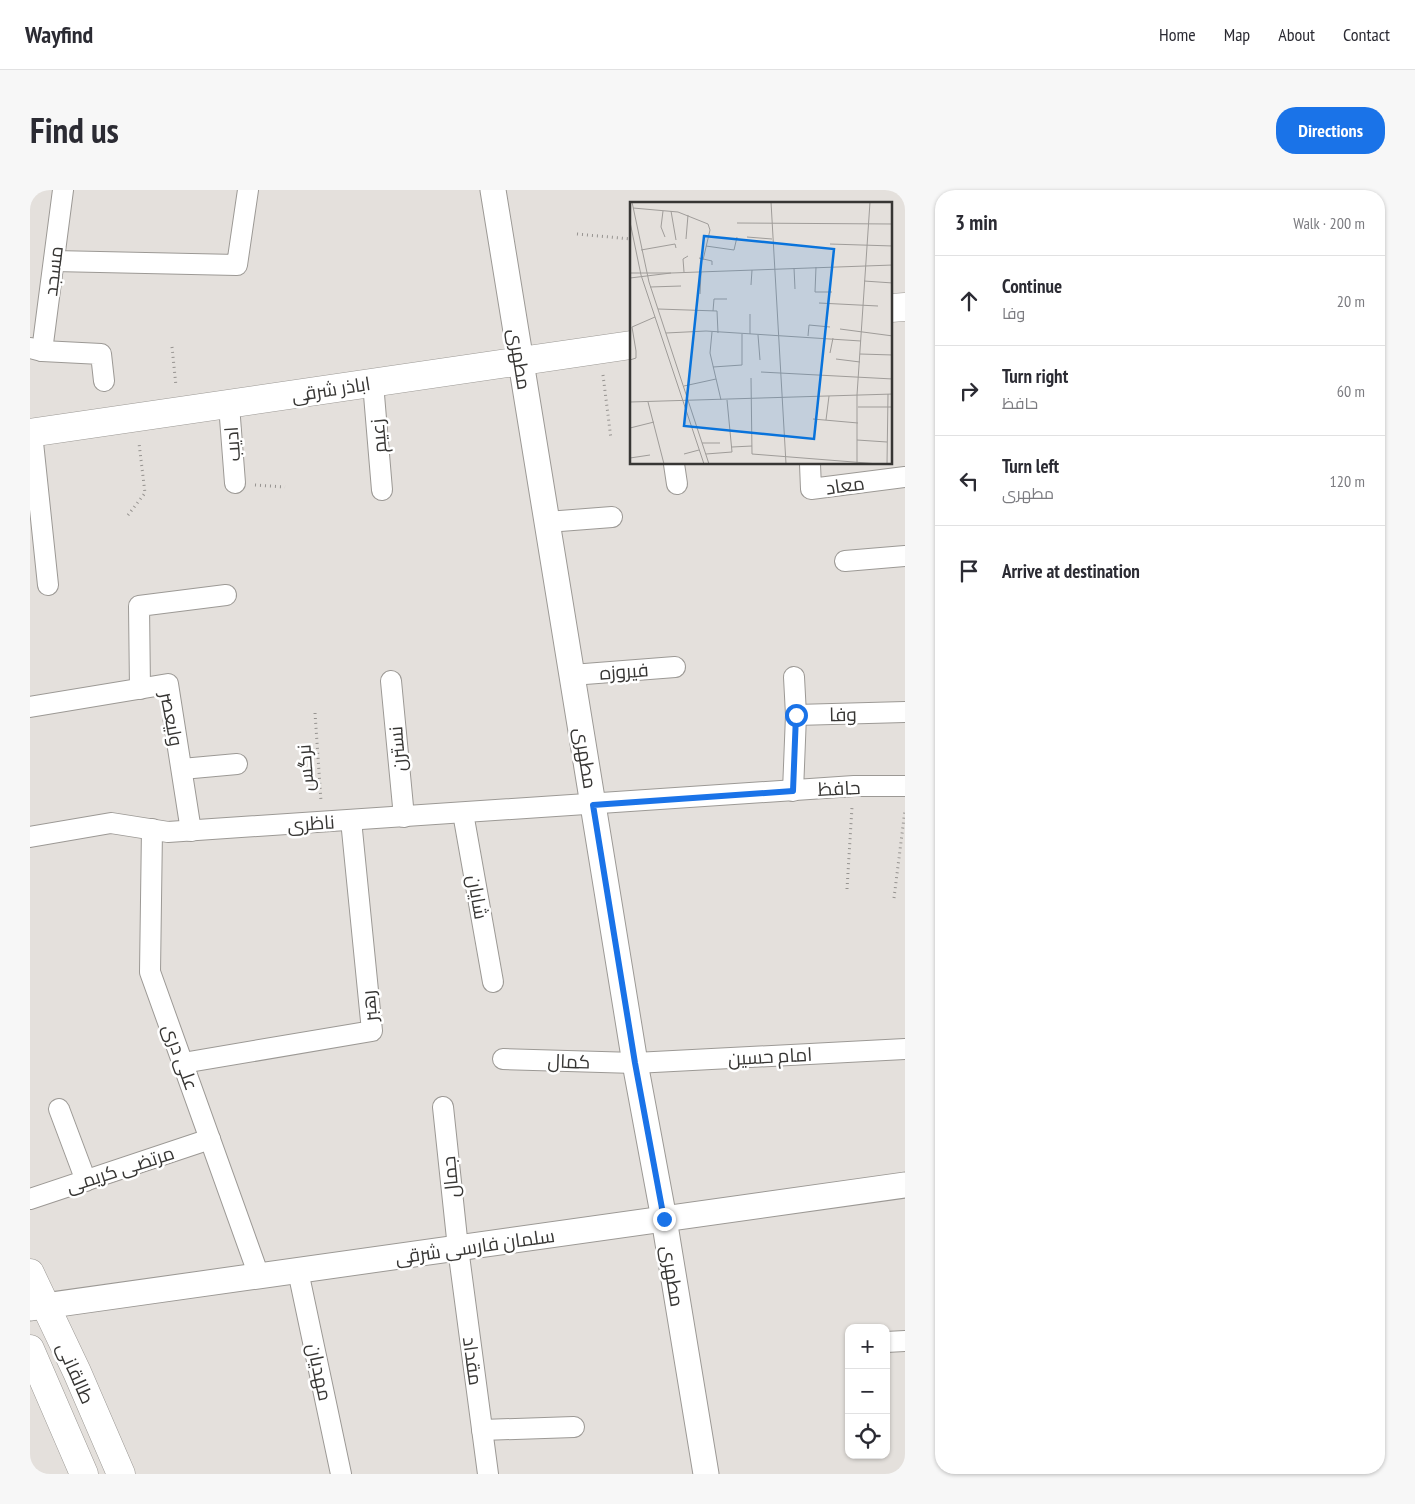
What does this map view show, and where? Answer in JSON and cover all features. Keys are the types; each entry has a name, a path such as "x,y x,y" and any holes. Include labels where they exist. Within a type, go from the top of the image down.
{"main road":[{"path":"892,308 905,307"},
{"name":"اباذر شرقی","path":"31,433 630,345"},
{"name":"طالقانی","path":"30,1273 38,1307 77,1372 121,1474"},
{"name":"طالقانی","path":"30,1349 84,1474"}],"street":[{"name":"مسجد","path":"36,350 54,261 63,190"},
{"path":"54,261 237,265 248,190"},
{"name":"مطهری","path":"493,190 635,1063 664,1219 706,1474"},
{"path":"36,350 102,354 104,381"},
{"name":"زعیم","path":"373,383 382,490"},
{"name":"ادیب","path":"229,405 235,483"},
{"path":"31,433 48,585"},
{"path":"674,465 677,484"},
{"name":"معاد","path":"810,465 811,489 905,477"},
{"path":"547,522 612,517"},
{"path":"845,561 905,556"},
{"path":"140,689 139,606 226,595"},
{"name":"فیروزه","path":"572,675 675,667"},
{"path":"793,791 796,715 794,677"},
{"name":"نسترن","path":"391,681 404,817"},
{"name":"ولیعصر","path":"30,707 168,684 191,831"},
{"name":"وفا","path":"796,715 905,712"},
{"path":"182,769 237,764"},
{"name":"حافظ","path":"593,805 854,786 905,786"},
{"name":"ناظری","path":"30,837 111,823 168,832 593,805"},
{"name":"شایان","path":"463,813 493,982"},
{"name":"رهبر","path":"183,1063 372,1031 351,820"},
{"name":"علی دری","path":"152,829 150,972 259,1276"},
{"name":"امام حسین","path":"635,1063 905,1049"},
{"name":"کمال","path":"504,1059 635,1063"},
{"name":"جمال","path":"443,1107 458,1248"},
{"path":"59,1109 86,1181"},
{"name":"مرتضی کریمی","path":"30,1199 210,1140"},
{"name":"سلمان فارسی شرقی","path":"38,1307 905,1185"},
{"name":"مقداد","path":"458,1248 488,1474"},
{"name":"مهدیان","path":"298,1271 341,1474"},
{"path":"890,1342 905,1341"},
{"path":"482,1430 574,1426"}],"path":[{"path":"577,234 630,239"},
{"path":"172,347 178,412"},
{"path":"600,350 611,439"},
{"path":"128,515 145,493 137,417"},
{"path":"235,483 284,487"},
{"name":"نرگس","path":"314,713 323,822"},
{"path":"847,889 854,786"},
{"path":"894,898 905,810"}],"route":[{"path":"664,1219 635,1063 593,805 793,791 796,715"}]}
